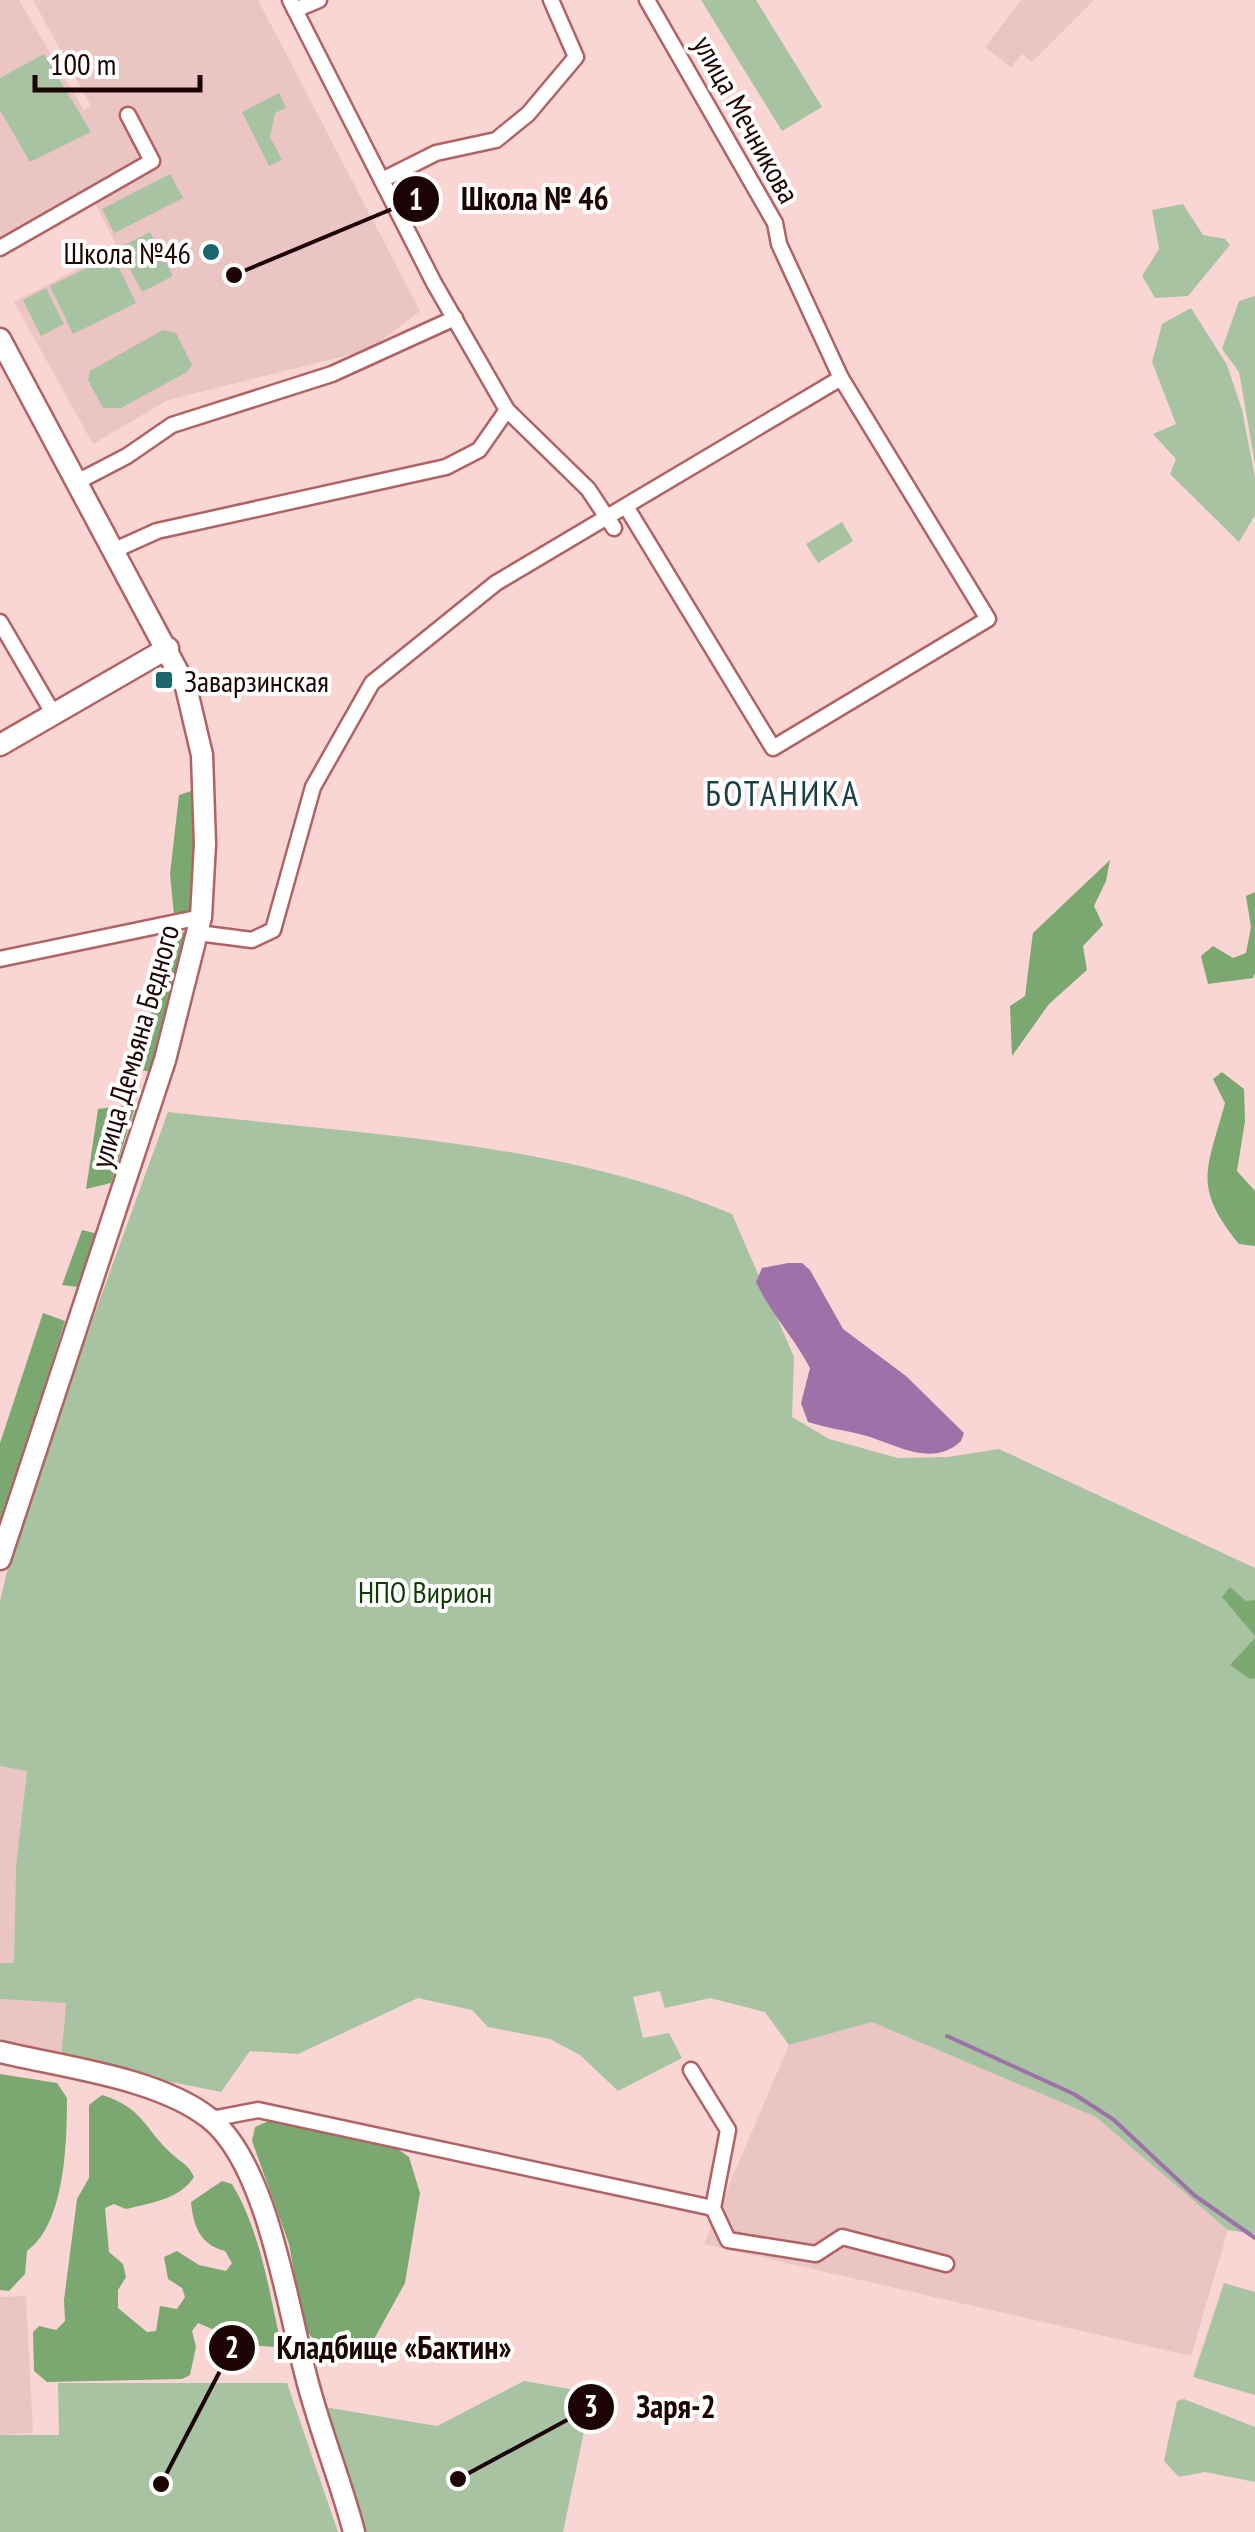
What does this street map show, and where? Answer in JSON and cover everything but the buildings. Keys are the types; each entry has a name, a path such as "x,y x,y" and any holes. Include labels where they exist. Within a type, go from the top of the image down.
{"street":[{"path":"319,0 293,5 455,318 507,410 588,488 611,524"},
{"path":"382,180 436,153 496,140 528,114 576,58 551,0"},
{"name":"улица Мечникова","path":"627,508 774,748 988,619 841,378 778,244 775,224 647,0"},
{"path":"0,248 152,161 128,116"},
{"path":"77,482 127,456 172,425 332,374 455,318"},
{"name":"улица Демьяна Бедного","path":"0,339 168,648 194,709 202,755 199,925 133,1166 0,1559"},
{"path":"0,959 199,925 252,940 273,930 313,787 372,683 496,582 611,524 627,508 841,378"},
{"path":"115,550 157,531 446,467 479,450 507,410"},
{"path":"0,622 53,713"},
{"path":"0,745 168,648"},
{"path":"0,2052 164,2093 211,2120 243,2162 278,2252 305,2374 354,2532"},
{"path":"691,2070 728,2130 712,2208 728,2240 816,2254 842,2237 946,2264"},
{"path":"211,2120 258,2110 712,2208"}],"shaded area":[{"path":"0,0 19,0 84,110 91,106 33,0 258,0 420,311 369,350 168,400 93,444 14,302 118,248 88,189 0,237"},
{"path":"1021,0 1094,0 1032,62 1022,54 1011,67 985,47"},
{"path":"802,1263 810,1270 843,1329 906,1376 964,1433 961,1441 950,1449 925,1454 808,1422 801,1403 810,1368 756,1282 762,1268"},
{"path":"0,1766 27,1770 16,1865 14,1963 0,1963"},
{"path":"0,1999 66,2003 61,2060 0,2047"},
{"path":"872,2022 1096,2117 1228,2230 1191,2356 704,2244 789,2045"},
{"path":"26,2296 33,2433 0,2435 0,2297"}],"green space":[{"path":"701,0 756,0 822,107 782,131"},
{"path":"44,54 91,132 30,162 0,110 0,78"},
{"path":"279,93 286,108 275,113 270,137 282,160 269,166 242,112"},
{"path":"170,174 183,198 114,233 102,209"},
{"path":"1183,204 1203,235 1225,239 1230,245 1188,296 1155,298 1142,276 1159,249 1152,210"},
{"path":"150,232 173,276 142,292 119,248"},
{"path":"113,255 136,303 73,334 50,286"},
{"path":"46,288 64,324 41,336 23,300"},
{"path":"1255,296 1255,464 1239,372 1222,349 1239,301"},
{"path":"1191,308 1227,365 1242,410 1255,478 1255,515 1239,542 1170,474 1176,459 1153,434 1176,424 1152,362 1162,324"},
{"path":"163,330 176,333 192,365 187,372 121,408 103,408 88,380 90,371"},
{"path":"842,522 853,541 818,563 806,544"},
{"path":"194,790 194,910 174,915 170,874 179,795"},
{"path":"1110,860 1106,881 1094,906 1103,925 1083,946 1087,970 1049,1004 1012,1056 1010,1006 1025,996 1033,933"},
{"path":"1255,892 1253,978 1208,984 1201,956 1213,946 1233,958 1246,953 1251,927 1246,896"},
{"path":"193,930 151,1072 135,1069 174,934"},
{"path":"1222,1072 1244,1089 1245,1121 1237,1171 1255,1191 1255,1246 1239,1244 1214,1207 1209,1192 1209,1162 1225,1103 1213,1079"},
{"path":"136,1104 111,1183 86,1189 98,1109"},
{"name":"НПО Вирион","path":"168,1112 383,1134 526,1155 665,1189 732,1214 794,1357 792,1417 829,1439 898,1458 948,1457 999,1449 1255,1568 1255,2234 1228,2230 1096,2117 872,2022 789,2045 765,2012 710,1998 665,2008 660,1991 633,1997 643,2038 669,2033 682,2058 618,2091 580,2055 550,2039 488,2027 472,2010 418,1998 298,2054 250,2051 221,2092 61,2060 66,2003 0,1999 0,1963 14,1963 16,1865 27,1771 0,1766 0,1601 19,1522"},
{"path":"82,1230 103,1235 85,1288 62,1285"},
{"path":"43,1313 65,1321 0,1530 0,1443"},
{"path":"1230,1587 1246,1601 1255,1600 1255,1636 1222,1597"},
{"path":"1255,1638 1255,1678 1250,1679 1230,1665"},
{"path":"0,2074 57,2083 67,2098 64,2159 56,2203 40,2239 27,2251 25,2274 9,2291 0,2290"},
{"path":"102,2095 135,2113 194,2177 164,2199 126,2209 114,2204 105,2208 109,2252 123,2264 126,2277 118,2290 118,2308 147,2332 156,2331 160,2306 177,2309 185,2297 182,2288 168,2279 164,2257 177,2251 199,2265 226,2271 232,2263 225,2251 209,2244 199,2233 191,2202 222,2181 232,2184 256,2238 279,2335 275,2347 249,2345 198,2323 192,2331 196,2347 190,2375 182,2379 47,2382 34,2371 33,2332 39,2326 56,2330 65,2321 64,2300 77,2199 89,2178 89,2105"},
{"path":"271,2120 396,2148 409,2157 420,2193 405,2283 373,2341 320,2347 304,2328 289,2244 252,2141 255,2127"},
{"path":"1224,2283 1255,2292 1255,2395 1193,2377"},
{"path":"524,2381 592,2393 563,2532 360,2532 318,2406 437,2426"},
{"path":"58,2383 287,2383 338,2532 0,2532 0,2435 59,2435"},
{"path":"1184,2399 1255,2427 1255,2482 1205,2472 1179,2477 1164,2461 1177,2401"}],"waterway":[{"path":"947,2036 1074,2094 1114,2120 1194,2195 1255,2238"}],"place":[{"name":"Школа №46","path":"211,252"},
{"name":"Школа № 46","path":"234,275"},
{"name":"Заварзинская","path":"164,680"},
{"name":"Заря-2","path":"458,2479"},
{"name":"Кладбище «Бактин»","path":"161,2484"}],"district":[{"name":"БОТАНИКА","path":"783,793"}]}
